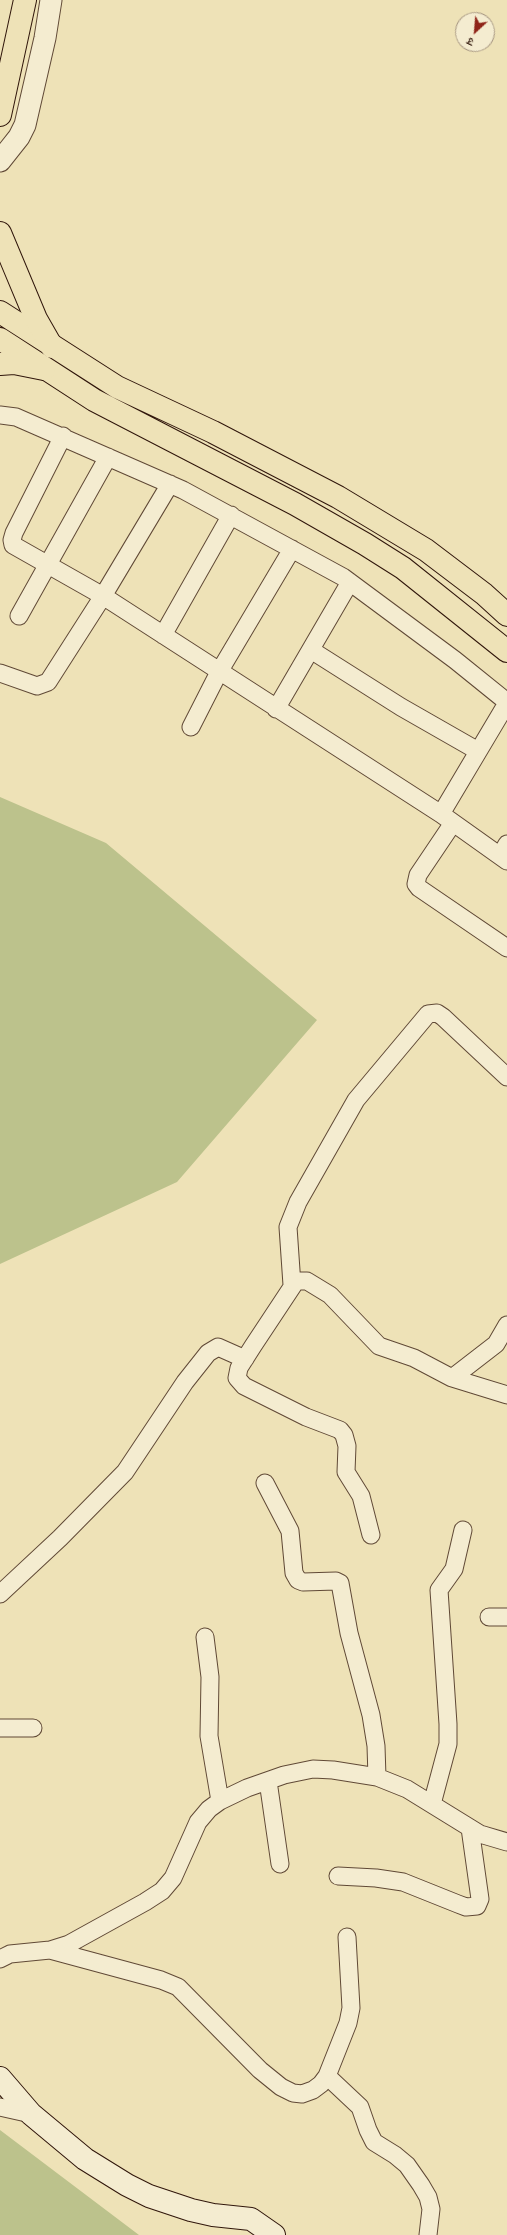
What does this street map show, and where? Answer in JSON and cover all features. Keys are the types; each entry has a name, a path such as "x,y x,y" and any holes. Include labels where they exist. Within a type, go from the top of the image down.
{"main road":[{"path":"0,115 24,0"},
{"path":"0,233 36,319 52,346"},
{"path":"0,312 117,387 220,435 338,497 426,550 484,594 507,615"},
{"path":"0,339 44,369 123,416 296,504 365,544 404,568 507,651"},
{"path":"0,364 14,363 44,369"},
{"path":"0,2078 31,2114 85,2159 127,2185 150,2196 191,2210 213,2215 251,2219 274,2235"}],"street":[{"path":"0,161 19,137 25,125 45,38 51,0"},
{"path":"0,415 16,417 63,436 170,484 231,515 292,549 350,582 455,660 507,703 478,751 447,818 418,875 416,884 419,888 507,948"},
{"path":"63,436 12,540 13,545 18,550 103,596 276,709 504,854"},
{"path":"19,616 108,456"},
{"path":"0,672 37,686 48,682 103,596 170,484"},
{"path":"162,635 231,515"},
{"path":"191,727 219,672 292,549"},
{"path":"276,709 350,582"},
{"path":"311,650 401,707 478,751"},
{"path":"292,1285 288,1227 298,1202 356,1100 428,1014 437,1013 443,1017 507,1077"},
{"path":"370,1534 361,1496 346,1472 347,1446 344,1435 334,1426 306,1417 244,1386 237,1378 245,1358 292,1285 300,1279 319,1287 330,1295 379,1346 414,1358 452,1378 507,1396"},
{"path":"452,1378 496,1344 507,1325"},
{"path":"0,1594 60,1538 125,1472 185,1382 208,1353 218,1347 245,1358"},
{"path":"265,1483 290,1531 294,1573 298,1580 303,1582 336,1580 340,1583 349,1633 371,1715 376,1746 377,1777"},
{"path":"432,1804 448,1744 439,1590 454,1569 463,1530"},
{"path":"488,1617 507,1617"},
{"path":"205,1636 210,1677 209,1736 220,1801"},
{"path":"0,1728 34,1728"},
{"path":"3,1953 50,1950 69,1944 162,1891 173,1878 198,1822 210,1809 220,1801 268,1780 284,1775 313,1769 333,1770 377,1777 408,1789 480,1834 507,1842"},
{"path":"268,1780 280,1864"},
{"path":"338,1876 376,1878 403,1882 458,1904 473,1907 479,1903 480,1899 470,1828"},
{"path":"50,1950 154,1977 178,1987 260,2070 281,2087 293,2093 302,2094 314,2090 327,2076 346,2030 351,2008 347,1937"},
{"path":"327,2076 360,2107 374,2142 396,2155 407,2165 421,2184 428,2197 431,2209 428,2235"},
{"path":"0,2107 31,2114"}],"green space":[{"path":"0,797 106,843 317,1020 177,1182 0,1264"},
{"path":"0,2130 139,2235 0,2235"}]}
